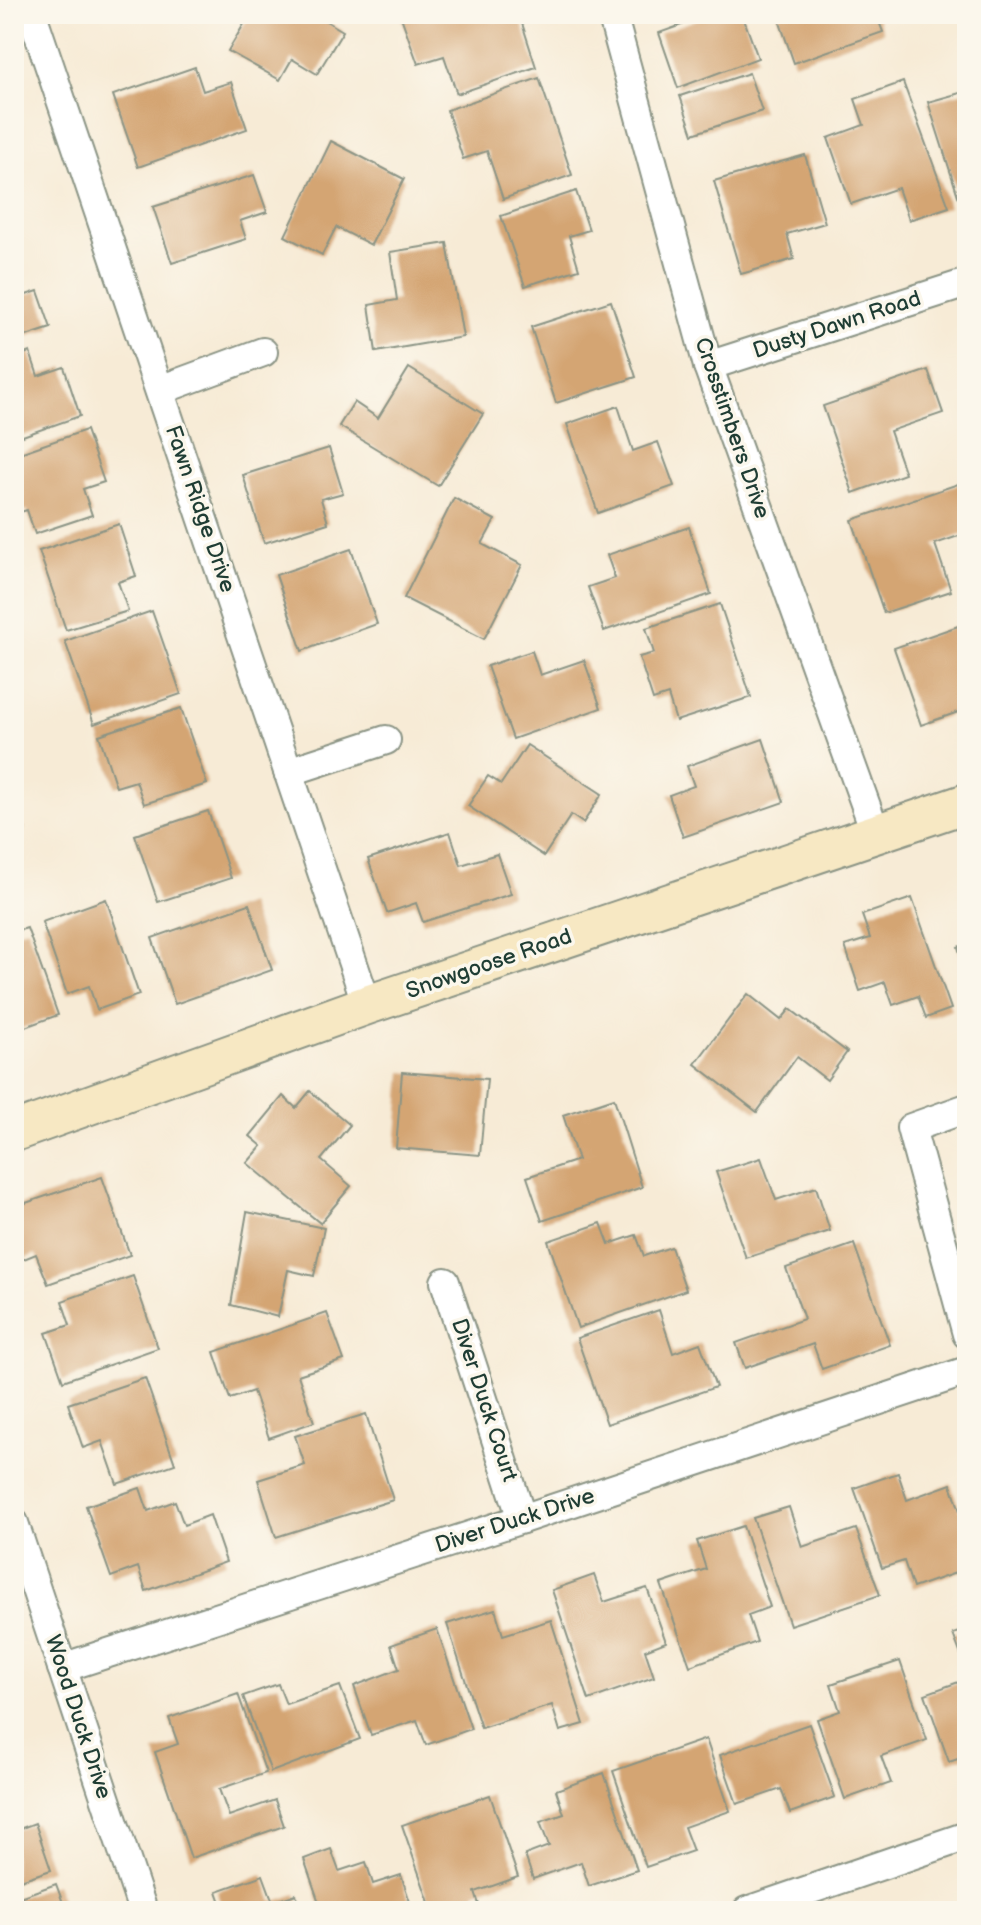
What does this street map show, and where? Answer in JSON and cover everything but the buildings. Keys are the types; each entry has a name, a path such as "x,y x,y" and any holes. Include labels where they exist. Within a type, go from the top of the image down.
{"street":[{"name":"Fawn Ridge Drive","path":"32,14 367,1005"},
{"name":"Crosstimbers Drive","path":"612,14 708,366 876,834"},
{"name":"Dusty Dawn Road","path":"708,366 967,283"},
{"path":"160,390 263,352"},
{"path":"288,772 386,740"},
{"name":"Snowgoose Road","path":"14,1132 367,1005 967,803"},
{"path":"967,1108 911,1128 967,1334"},
{"name":"Diver Duck Court","path":"445,1282 522,1519"},
{"name":"Diver Duck Drive","path":"62,1668 967,1371"},
{"name":"Wood Duck Drive","path":"14,1523 143,1911"},
{"path":"747,1911 803,1902 967,1836"}]}
